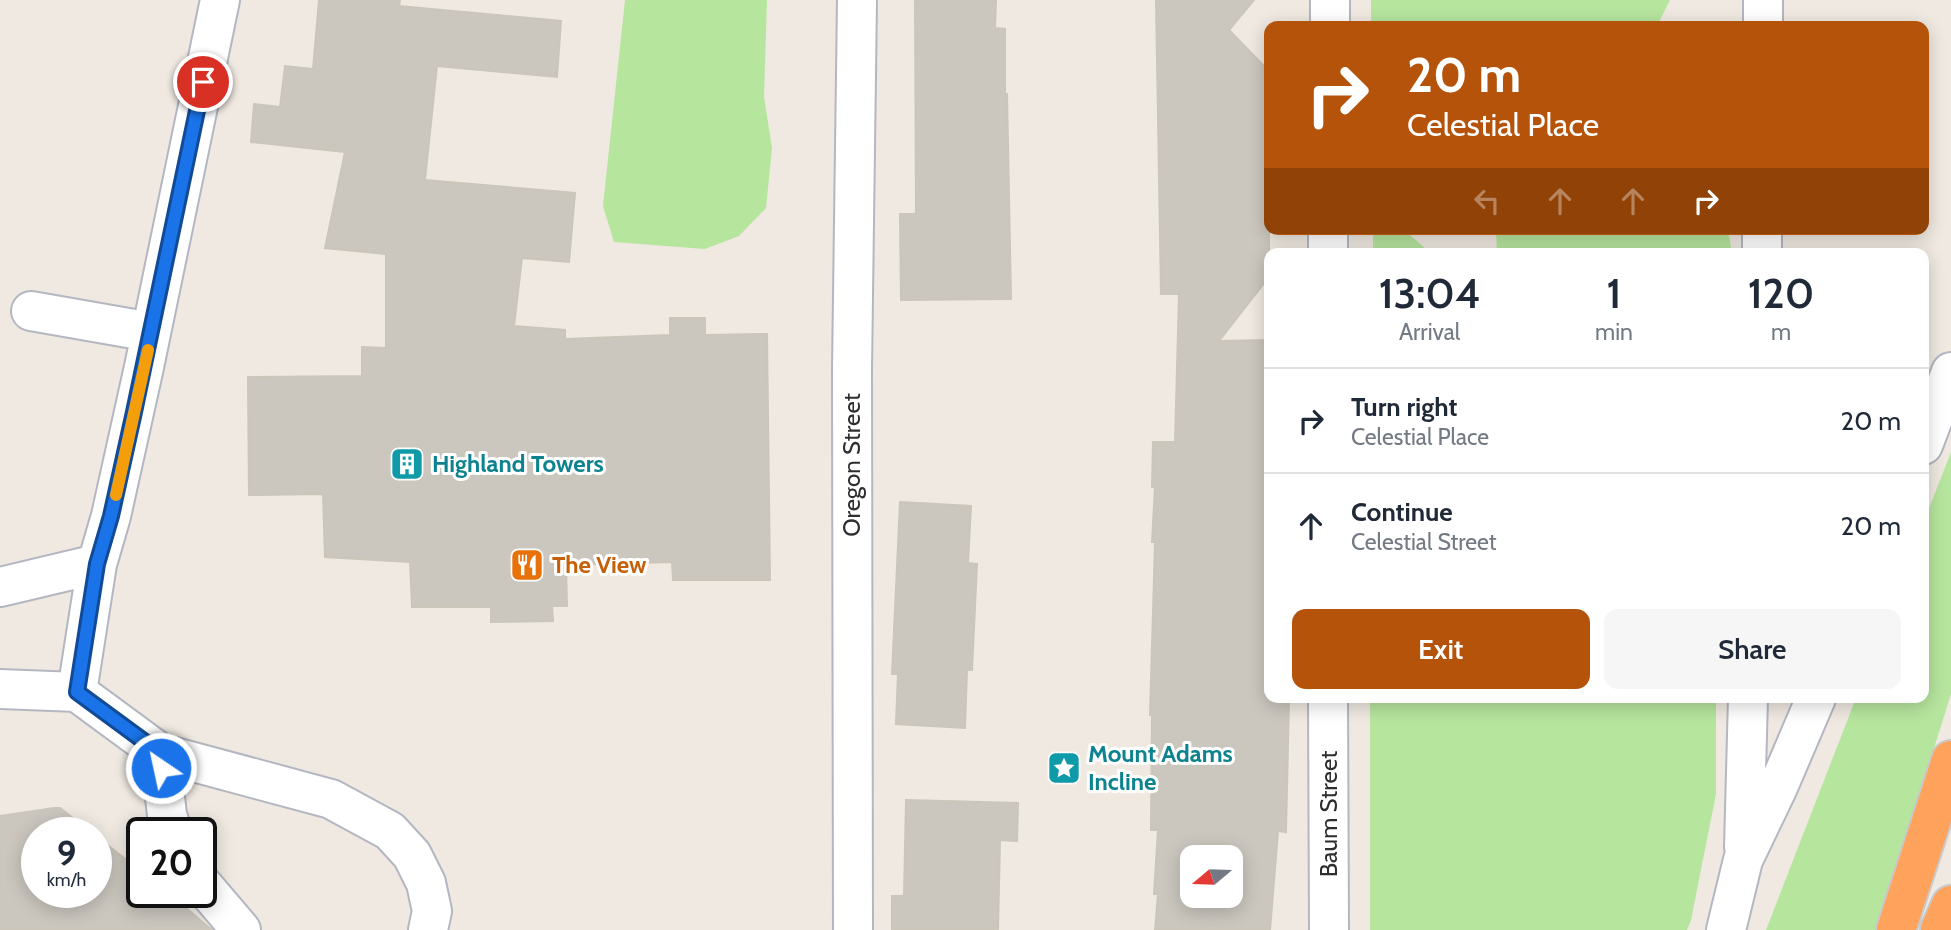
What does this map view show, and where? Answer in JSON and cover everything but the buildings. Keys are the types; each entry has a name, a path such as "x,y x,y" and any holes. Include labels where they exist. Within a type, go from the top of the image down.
{"highway":[{"path":"1896,930 1951,760"},
{"path":"1940,930 1951,905"}],"street":[{"path":"77,692 97,564 111,516 220,0"},
{"name":"Oregon Street","path":"853,930 852,370 857,0"},
{"path":"1329,21 1330,0"},
{"path":"1763,0 1763,21"},
{"path":"31,311 151,332"},
{"path":"1929,429 1951,372"},
{"path":"0,587 97,564"},
{"path":"0,689 77,692 160,753 331,799 390,831 412,855 426,883 432,911 428,930"},
{"name":"Baum Street","path":"1328,703 1329,930"},
{"path":"1726,930 1743,860 1748,703"},
{"path":"1743,860 1814,703"},
{"path":"160,753 168,817"},
{"path":"217,902 241,930"}],"green space":[{"path":"625,0 767,0 764,97 772,148 766,208 739,236 705,249 614,242 603,206"},
{"path":"1371,0 1670,0 1660,21 1371,21"},
{"path":"1373,235 1410,235 1425,248 1373,248"},
{"path":"1496,235 1729,235 1731,248 1497,248"},
{"path":"1951,452 1951,694 1877,930 1766,930 1854,703 1929,703 1929,509"},
{"path":"1370,703 1716,703 1716,794 1687,930 1370,930"}],"slow traffic":[{"path":"116,495 148,350"}],"place":[{"name":"Highland Towers","path":"407,464"},
{"name":"The View","path":"527,565"},
{"name":"Mount Adams Incline","path":"1064,768"}],"route":[{"path":"161,768 160,753 77,692 97,564 111,516 134,412 203,82"}]}
